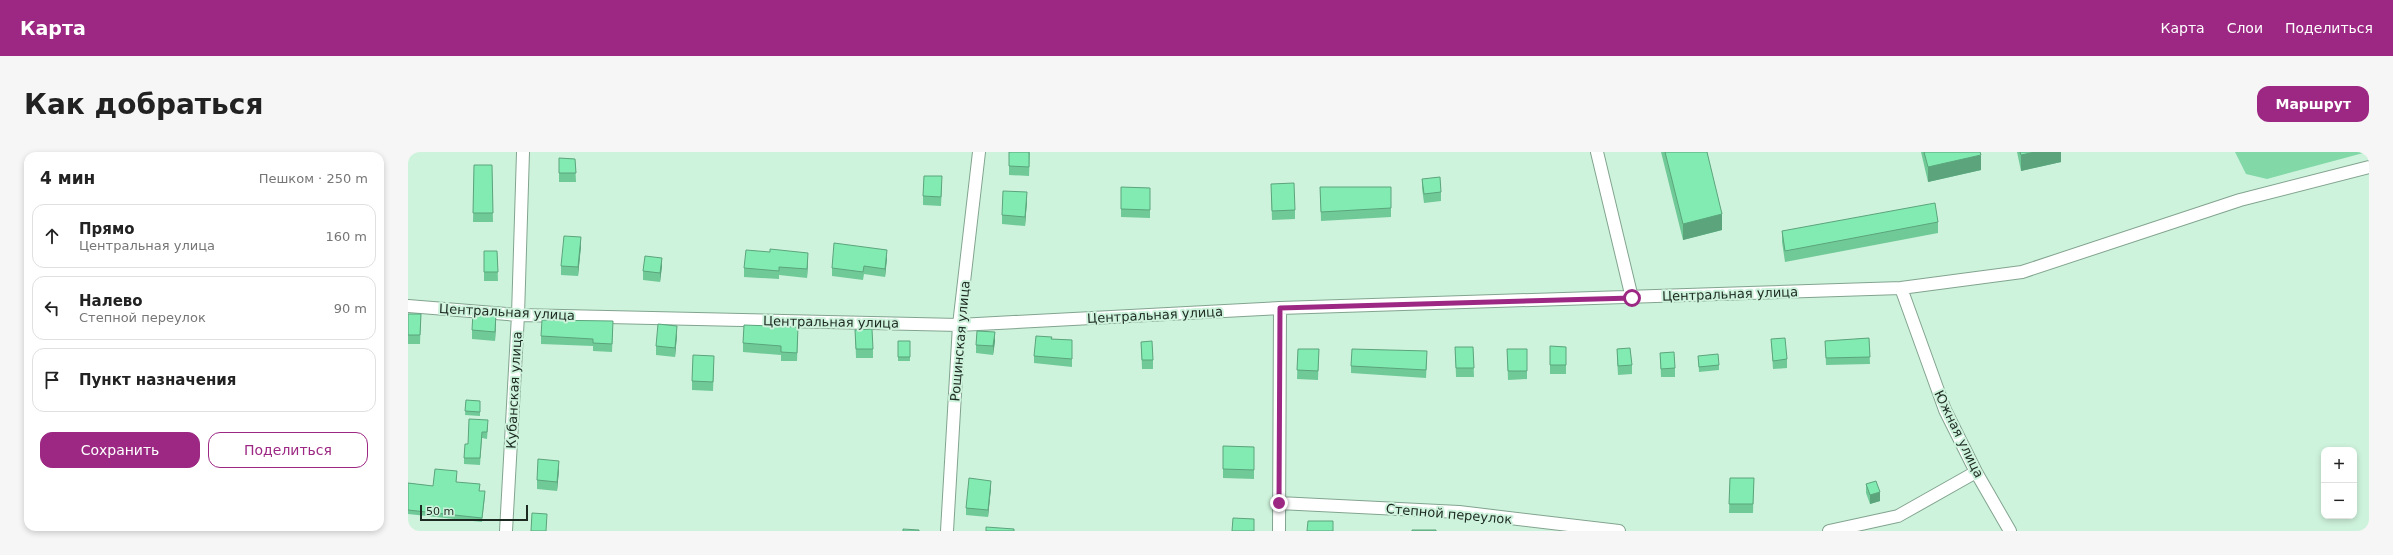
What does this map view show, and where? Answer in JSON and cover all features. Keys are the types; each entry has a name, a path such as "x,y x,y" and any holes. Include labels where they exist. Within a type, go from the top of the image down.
{"street":[{"name":"Кубанская улица","path":"506,531 518,315 523,152"},
{"name":"Рощинская улица","path":"947,531 959,325 979,152"},
{"path":"1597,152 1632,298"},
{"name":"Центральная улица","path":"408,306 518,315 959,325 1280,308 1632,298 1902,288 2022,272 2240,200 2369,167"},
{"name":"Южная улица","path":"1902,288 1945,410 1976,472 2010,531"},
{"path":"1279,531 1280,308"},
{"path":"1829,531 1898,516 1976,472"},
{"name":"Степной переулок","path":"1279,503 1459,512 1619,531"}],"green space":[{"path":"2235,152 2367,152 2267,179 2246,174"}],"building":[{"path":"1009,152 1029,152 1029,167 1009,166"},
{"path":"1665,152 1707,152 1722,214 1683,224"},
{"path":"1924,152 1980,152 1981,155 1928,167"},
{"path":"2020,152 2035,152 2021,155"},
{"path":"559,158 575,159 576,173 559,173"},
{"path":"474,165 492,165 493,213 473,213"},
{"path":"924,176 942,176 941,197 923,196"},
{"path":"1440,177 1441,192 1424,194 1422,179"},
{"path":"1294,183 1295,210 1272,211 1271,184"},
{"path":"1121,187 1150,188 1150,210 1121,209"},
{"path":"1320,187 1391,187 1391,208 1321,212"},
{"path":"1003,191 1027,192 1025,217 1002,215"},
{"path":"1935,203 1938,222 1785,251 1782,231"},
{"path":"564,236 581,237 578,267 561,266"},
{"path":"834,243 887,250 885,269 864,266 863,272 832,268"},
{"path":"770,249 808,253 807,269 779,267 779,271 744,268 746,250 770,252"},
{"path":"484,251 497,251 498,272 484,272"},
{"path":"645,256 662,258 660,273 643,271"},
{"path":"473,312 496,313 495,332 472,330"},
{"path":"408,314 421,314 420,335 408,335"},
{"path":"542,320 613,321 612,344 593,343 593,339 541,336"},
{"path":"658,324 677,326 675,348 656,346"},
{"path":"744,325 798,327 797,353 781,352 781,346 743,343"},
{"path":"872,329 873,349 856,349 855,330"},
{"path":"977,331 995,332 993,346 976,345"},
{"path":"1036,336 1052,337 1051,339 1072,340 1072,359 1034,356"},
{"path":"1785,338 1787,359 1773,361 1771,339"},
{"path":"1869,338 1870,357 1826,358 1825,341"},
{"path":"898,341 910,341 910,357 898,357"},
{"path":"1152,341 1153,360 1142,360 1141,342"},
{"path":"1550,346 1566,347 1566,365 1550,365"},
{"path":"1455,347 1473,347 1474,368 1456,368"},
{"path":"1630,348 1632,365 1618,366 1617,349"},
{"path":"1298,349 1319,349 1318,371 1297,370"},
{"path":"1352,349 1427,351 1426,370 1351,366"},
{"path":"1507,349 1527,349 1527,371 1508,371"},
{"path":"1674,352 1675,368 1661,369 1660,353"},
{"path":"1718,354 1719,365 1699,367 1698,356"},
{"path":"693,355 714,356 713,382 692,381"},
{"path":"466,400 480,401 480,412 465,411"},
{"path":"469,419 488,420 487,432 482,432 480,458 464,458 465,444 468,444"},
{"path":"1223,446 1254,447 1254,470 1223,469"},
{"path":"538,459 559,461 557,482 537,480"},
{"path":"435,469 457,471 456,482 480,484 479,491 485,491 482,518 408,510 408,483 433,486"},
{"path":"969,478 991,481 988,510 966,508"},
{"path":"1730,478 1754,478 1753,504 1729,504"},
{"path":"1876,481 1880,492 1870,495 1866,484"},
{"path":"532,513 547,514 546,531 531,531"},
{"path":"1233,518 1254,519 1254,531 1232,531"},
{"path":"1308,521 1333,521 1333,531 1307,531"},
{"path":"986,527 1014,529 1014,531 986,531"},
{"path":"903,529 919,530 919,531 903,531"},
{"path":"1436,530 1436,531 1412,531"}],"route":[{"path":"1279,503 1280,308 1632,298"}]}
